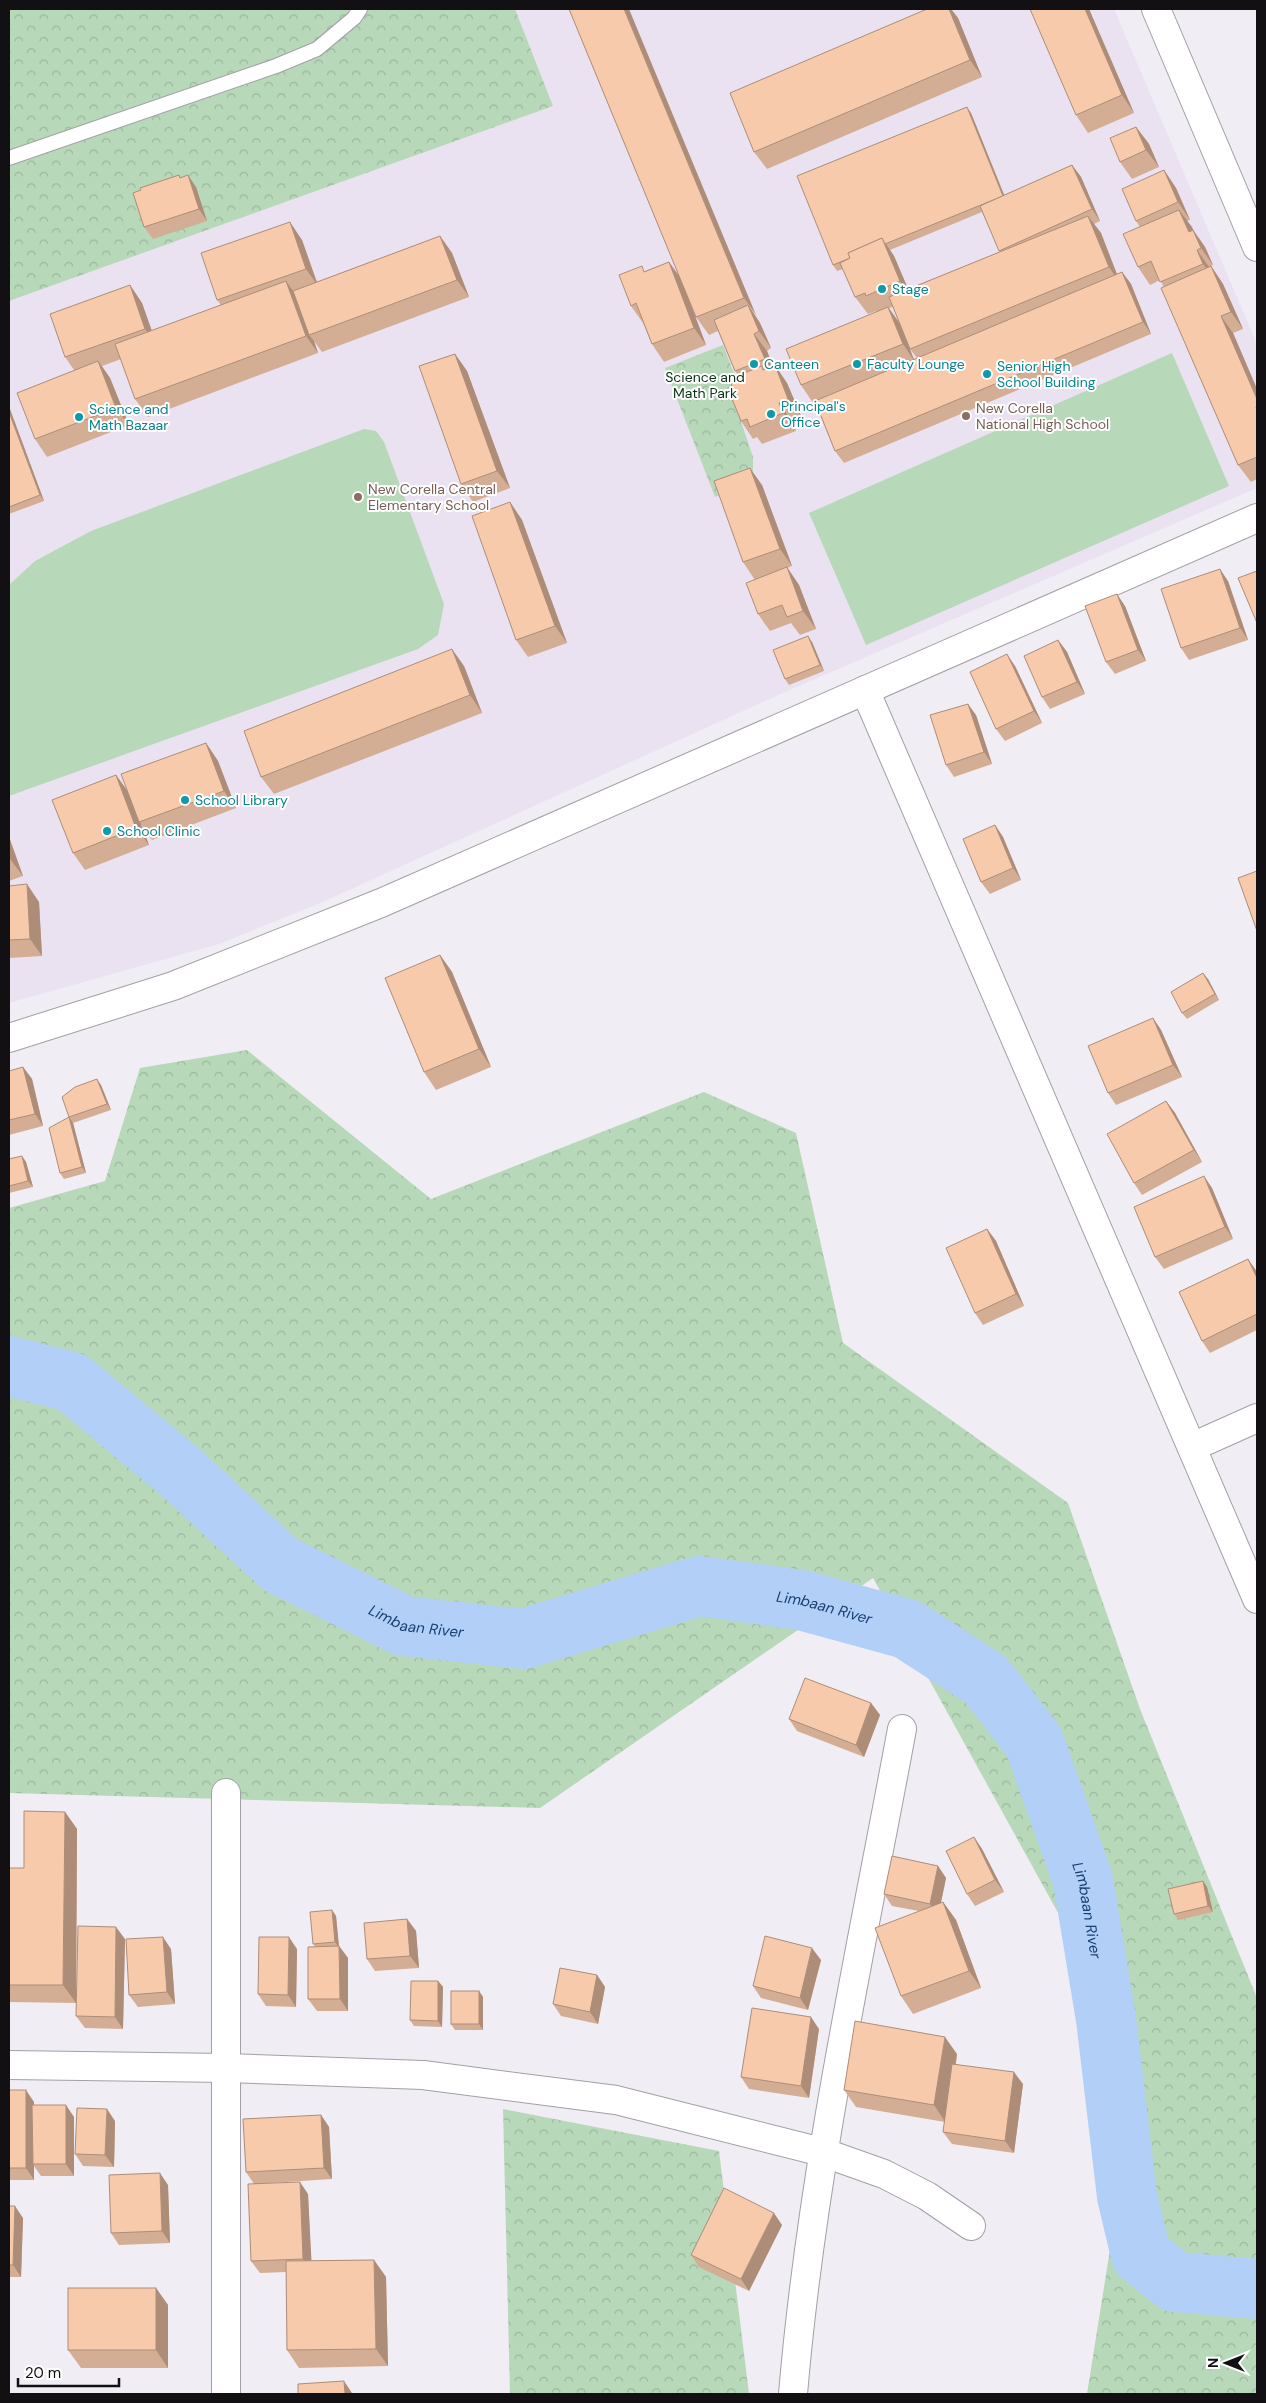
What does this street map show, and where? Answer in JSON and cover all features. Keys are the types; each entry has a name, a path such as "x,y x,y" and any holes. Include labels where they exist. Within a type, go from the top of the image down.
{"street":[{"path":"1156,9 1257,247"},
{"path":"9,1038 173,986 271,949 381,903 1257,518"},
{"path":"865,690 1257,1599"},
{"path":"1192,1447 1257,1418"},
{"path":"793,2394 805,2276 822,2152 902,1729"},
{"path":"226,1793 226,2394"},
{"path":"9,2065 227,2068 423,2075 625,2102 822,2152 884,2174 927,2196 971,2226"}],"lane":[{"path":"9,158 276,66 317,49 354,18 360,9"}],"shaded area":[{"path":"515,9 1114,9 1257,344 1257,488 783,693 318,904 219,944 9,1003 9,301 553,106"}],"green space":[{"path":"9,9 515,9 553,106 9,301"},
{"name":"Science and Math Park","path":"723,345 737,381 733,398 753,457 753,482 715,497 665,368"},
{"path":"1172,353 1229,486 866,645 809,513"},
{"path":"364,429 376,431 384,442 444,604 438,635 418,649 9,796 9,585 35,561 91,531"},
{"path":"247,1050 431,1199 704,1092 796,1133 843,1343 1068,1503 1140,1709 1257,1998 1257,2394 1087,2394 1140,2061 873,1578 540,1808 9,1793 9,1208 105,1181 140,1068"},
{"path":"503,2109 719,2151 749,2394 510,2394"}],"building":[{"path":"569,9 624,9 744,298 696,317"},
{"path":"927,9 949,9 970,60 754,152 730,93"},
{"path":"1030,9 1085,9 1122,95 1076,115"},
{"path":"967,107 1003,196 885,244 882,238 848,253 850,258 833,265 797,176"},
{"path":"1136,127 1146,150 1120,162 1110,138"},
{"path":"1072,165 1092,209 999,251 980,206"},
{"path":"1164,170 1178,202 1136,221 1122,189"},
{"path":"179,175 180,178 188,175 199,209 144,227 133,193 141,190 140,188"},
{"path":"1179,210 1189,232 1193,230 1201,248 1197,250 1203,264 1160,282 1151,261 1138,267 1123,234"},
{"path":"1088,216 1109,267 910,349 889,297"},
{"path":"290,222 306,269 217,300 201,253"},
{"path":"440,236 457,280 309,335 293,291"},
{"path":"882,238 900,281 866,296 865,293 855,297 840,263 850,258 848,253"},
{"path":"669,262 694,328 652,344 636,303 631,306 619,275 642,266 644,272"},
{"path":"1211,266 1231,312 1221,316 1257,399 1257,457 1238,465 1161,288"},
{"name":"Senior High School Building","path":"1122,272 1143,322 835,451 815,401"},
{"path":"286,281 306,336 135,399 115,344"},
{"path":"130,285 145,329 65,357 50,314"},
{"path":"748,305 759,331 754,334 765,359 735,371 714,320"},
{"path":"888,307 903,344 801,385 786,349"},
{"path":"455,354 497,471 461,484 419,366"},
{"path":"98,361 116,408 35,439 17,393"},
{"path":"775,365 788,399 779,403 783,413 750,427 747,419 741,421 730,394 735,392 729,379 762,366 763,370"},
{"path":"9,412 40,495 9,507"},
{"path":"750,468 780,549 743,562 714,481"},
{"path":"510,502 555,626 516,640 472,516"},
{"path":"787,567 803,611 787,617 782,605 758,614 746,583"},
{"path":"1220,569 1240,628 1181,648 1161,589"},
{"path":"1257,571 1257,623 1238,578"},
{"path":"1117,594 1138,650 1106,662 1085,606"},
{"path":"808,636 820,665 785,679 773,650"},
{"path":"1058,640 1077,682 1042,697 1024,656"},
{"path":"452,649 470,695 261,777 244,731"},
{"path":"1007,654 1034,711 996,729 970,672"},
{"path":"968,704 984,752 946,765 930,715"},
{"path":"206,743 224,791 139,822 121,774"},
{"path":"116,775 136,828 73,853 52,800"},
{"path":"995,825 1013,868 981,882 963,839"},
{"path":"1257,871 1257,931 1238,878"},
{"path":"27,884 30,939 9,940 9,886"},
{"path":"440,955 479,1049 424,1072 385,978"},
{"path":"1203,973 1215,994 1182,1013 1171,992"},
{"path":"1153,1018 1173,1065 1108,1093 1088,1046"},
{"path":"23,1067 35,1114 9,1120 9,1071"},
{"path":"97,1079 107,1104 69,1117 62,1097 75,1087"},
{"path":"1166,1101 1194,1150 1134,1183 1107,1134"},
{"path":"69,1117 82,1167 60,1173 49,1128"},
{"path":"22,1156 28,1181 9,1186 9,1159"},
{"path":"1204,1176 1225,1227 1155,1257 1134,1207"},
{"path":"987,1229 1016,1294 975,1313 946,1248"},
{"path":"1248,1259 1257,1278 1257,1314 1202,1341 1179,1292"},
{"path":"805,1678 871,1703 856,1745 789,1719"},
{"path":"24,1811 65,1812 63,1985 9,1985 9,1868 24,1868"},
{"path":"974,1837 995,1880 967,1894 946,1851"},
{"path":"892,1856 938,1866 930,1904 884,1894"},
{"path":"1203,1881 1208,1906 1174,1914 1168,1889"},
{"path":"943,1902 969,1971 901,1996 875,1928"},
{"path":"332,1910 335,1942 313,1944 310,1912"},
{"path":"407,1919 410,1956 367,1959 364,1923"},
{"path":"78,1926 116,1927 115,2017 76,2016"},
{"path":"765,1936 812,1948 800,1998 753,1986"},
{"path":"163,1937 167,1992 129,1995 126,1939"},
{"path":"259,1937 289,1937 288,1995 258,1994"},
{"path":"339,1946 340,1999 308,1999 308,1947"},
{"path":"560,1968 597,1975 590,2012 553,2004"},
{"path":"411,1981 438,1981 438,2021 410,2020"},
{"path":"451,1991 479,1991 479,2024 451,2024"},
{"path":"752,2008 811,2017 801,2086 741,2077"},
{"path":"855,2021 945,2037 934,2105 844,2090"},
{"path":"952,2064 1014,2072 1005,2141 943,2132"},
{"path":"9,2090 26,2090 26,2168 9,2168"},
{"path":"32,2105 66,2105 66,2164 33,2164"},
{"path":"77,2108 107,2109 105,2155 75,2154"},
{"path":"321,2115 324,2168 246,2172 243,2119"},
{"path":"160,2173 162,2231 111,2233 109,2175"},
{"path":"300,2182 303,2259 251,2261 248,2184"},
{"path":"724,2188 774,2213 741,2279 691,2255"},
{"path":"9,2206 15,2206 13,2265 9,2265"},
{"path":"374,2260 376,2349 287,2350 286,2261"},
{"path":"68,2288 156,2288 156,2350 68,2350"},
{"path":"344,2381 345,2394 298,2394 298,2384"}],"waterway":[{"name":"Limbaan River","path":"9,1366 72,1382 179,1471 281,1565 404,1626 523,1639 699,1586 801,1600 907,1629 986,1680 1034,1742 1083,1880 1106,2019 1127,2196 1141,2255 1175,2282 1257,2289"}],"place":[{"name":"Stage","path":"882,289"},
{"name":"Canteen","path":"754,364"},
{"name":"Faculty Lounge","path":"857,364"},
{"name":"Senior High School Building","path":"987,374"},
{"name":"Principal's Office","path":"771,414"},
{"name":"New Corella National High School","path":"966,416"},
{"name":"Science and Math Bazaar","path":"79,417"},
{"name":"New Corella Central Elementary School","path":"358,497"},
{"name":"School Library","path":"185,800"},
{"name":"School Clinic","path":"107,831"}]}
